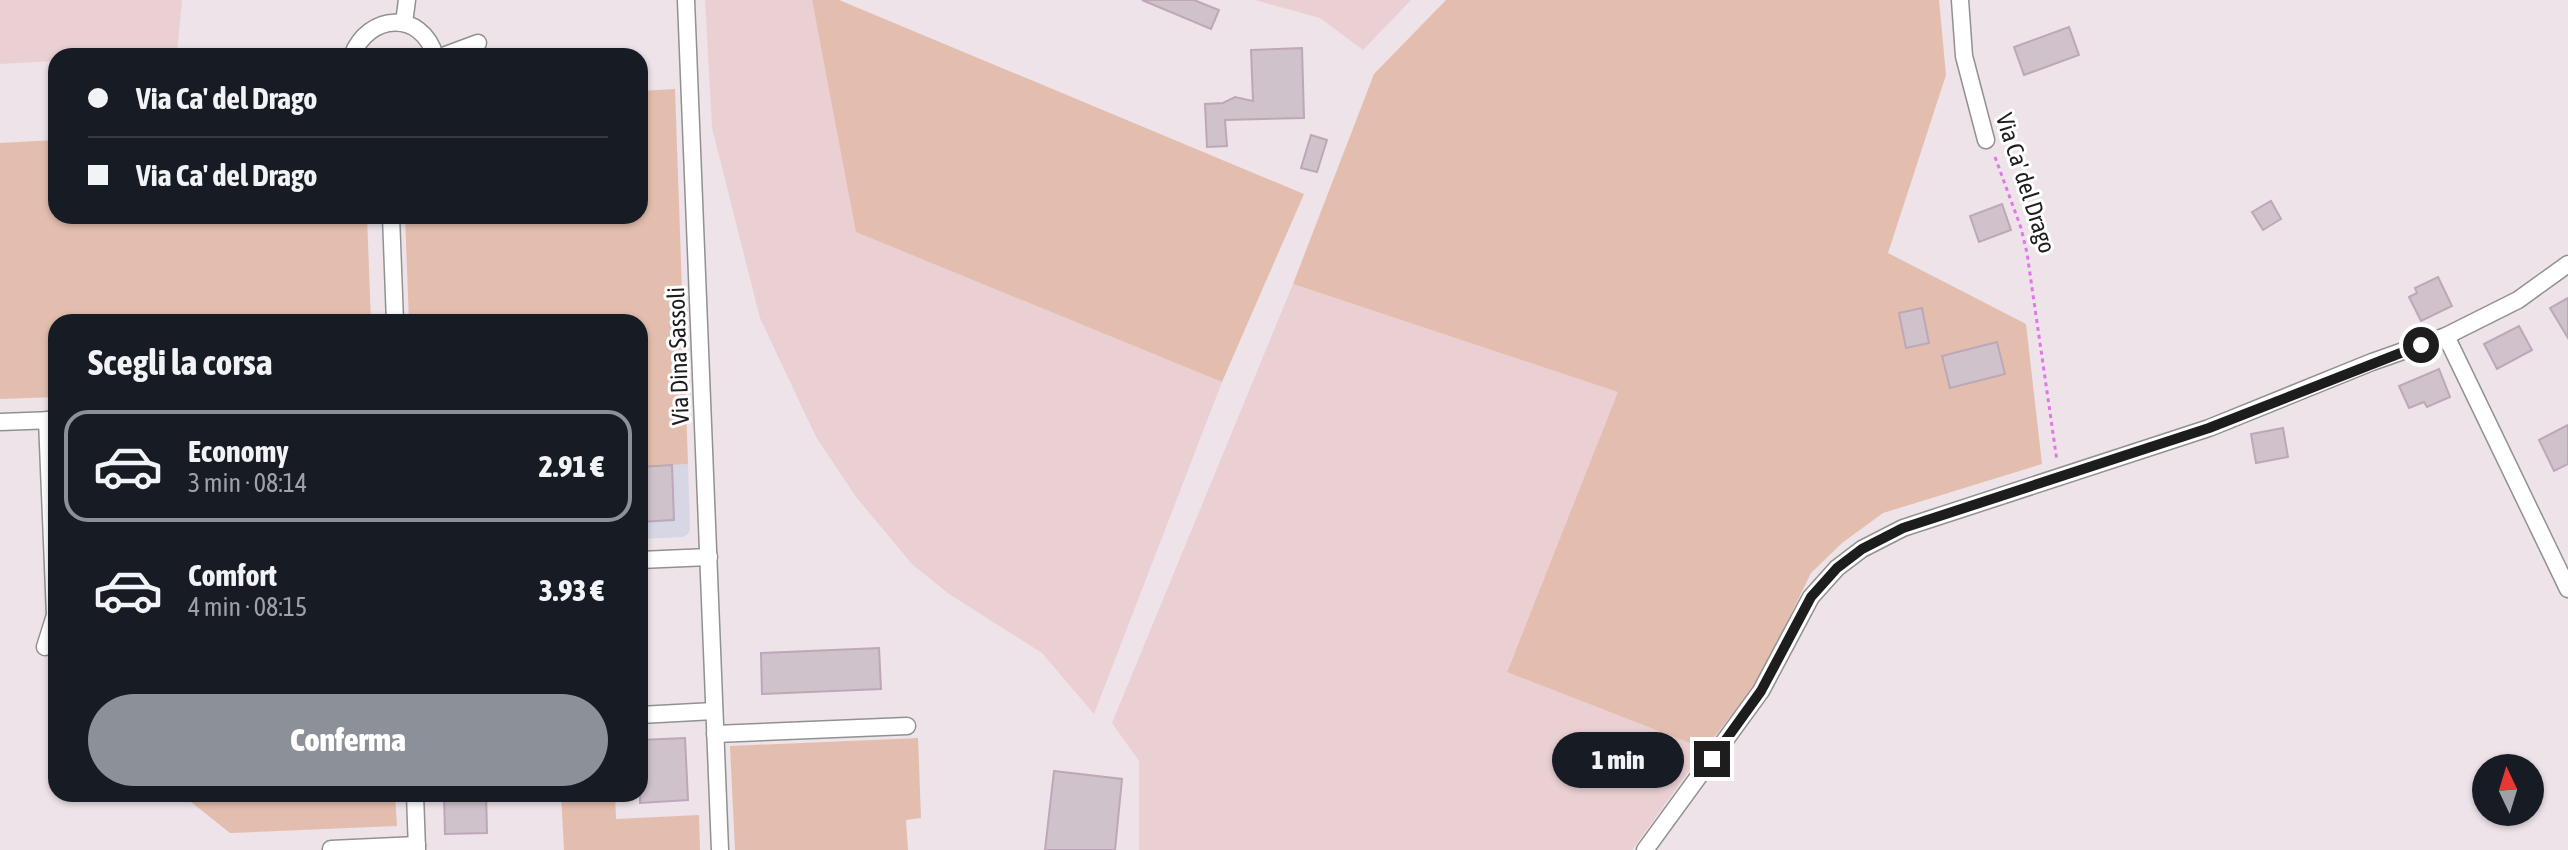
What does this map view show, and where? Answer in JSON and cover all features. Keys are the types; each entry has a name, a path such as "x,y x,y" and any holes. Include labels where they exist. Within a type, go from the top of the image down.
{"street":[{"path":"404,23 407,0"},
{"name":"Via Dina Sassoli","path":"686,0 720,850"},
{"name":"Via Ca' del Drago","path":"1960,0 1964,56 1986,140"},
{"path":"355,48 359,39 372,28 387,23 404,23 416,28 431,48"},
{"path":"465,48 478,43"},
{"path":"391,224 395,314"},
{"path":"1645,850 1761,691 1811,597 1837,568 1862,549 1903,528 2209,428 2372,362 2446,336 2518,300 2568,264"},
{"path":"2446,336 2568,589"},
{"path":"0,422 48,420"},
{"path":"648,560 709,557"},
{"path":"45,647 48,637"},
{"path":"648,715 714,711"},
{"path":"715,734 907,726"},
{"path":"331,849 417,847 415,802"}],"path":[{"name":"Via Ca' del Drago","path":"1986,140 1999,164 2027,253 2059,477"}],"shaded area":[{"path":"0,0 182,0 177,48 48,48 48,61 0,64"},
{"path":"705,0 812,0 857,232 1222,382 1094,714 1042,653 949,594 912,564 856,497 816,437 760,318 712,128"},
{"path":"812,0 839,0 1304,194 1222,382 856,232"},
{"path":"1255,0 1411,0 1363,50 1320,18"},
{"path":"1446,0 1939,0 1946,75 1888,253 2026,324 2042,464 1883,513 1842,543 1811,573 1757,683 1705,749 1507,672 1618,392 1293,284 1374,74"},
{"path":"675,89 688,464 648,466 648,314 409,314 405,224 648,224 648,91"},
{"path":"48,140 48,224 367,224 371,314 48,314 48,397 0,399 0,143"},
{"path":"1293,284 1619,392 1507,671 1705,749 1632,850 1139,850 1139,761 1112,723"},
{"path":"688,464 690,529 683,537 648,539 648,466"},
{"path":"918,738 921,818 906,820 908,850 735,850 730,746"},
{"path":"191,802 396,802 397,826 230,833"},
{"path":"561,802 615,802 616,819 699,815 700,850 564,850"}],"building":[{"path":"1142,0 1194,0 1219,10 1211,29"},
{"path":"2069,27 2079,55 2024,75 2014,47"},
{"path":"1302,48 1304,118 1225,120 1227,146 1207,147 1205,104 1223,103 1235,97 1253,101 1251,50"},
{"path":"1311,135 1327,140 1317,172 1301,168"},
{"path":"2271,201 2281,219 2263,230 2252,212"},
{"path":"2002,204 2011,230 1979,242 1970,216"},
{"path":"2438,277 2452,306 2421,321 2409,297 2417,293 2415,288"},
{"path":"2568,298 2568,338 2550,308"},
{"path":"1922,308 1929,343 1906,348 1899,313"},
{"path":"2519,326 2532,350 2497,369 2484,344"},
{"path":"1997,342 2005,374 1950,388 1942,356"},
{"path":"2439,369 2450,397 2427,407 2424,402 2409,408 2399,386"},
{"path":"2568,425 2568,464 2554,471 2539,440"},
{"path":"2283,428 2288,457 2256,463 2251,434"},
{"path":"672,465 674,520 648,522 648,466"},
{"path":"879,648 881,689 762,694 761,653"},
{"path":"685,738 688,800 640,803 648,802 648,740"},
{"path":"1054,771 1122,779 1115,850 1045,850"},
{"path":"444,802 486,802 487,833 445,834"}],"route":[{"path":"1712,759 1761,691 1811,597 1837,568 1862,549 1903,528 2209,428 2421,345"}]}
